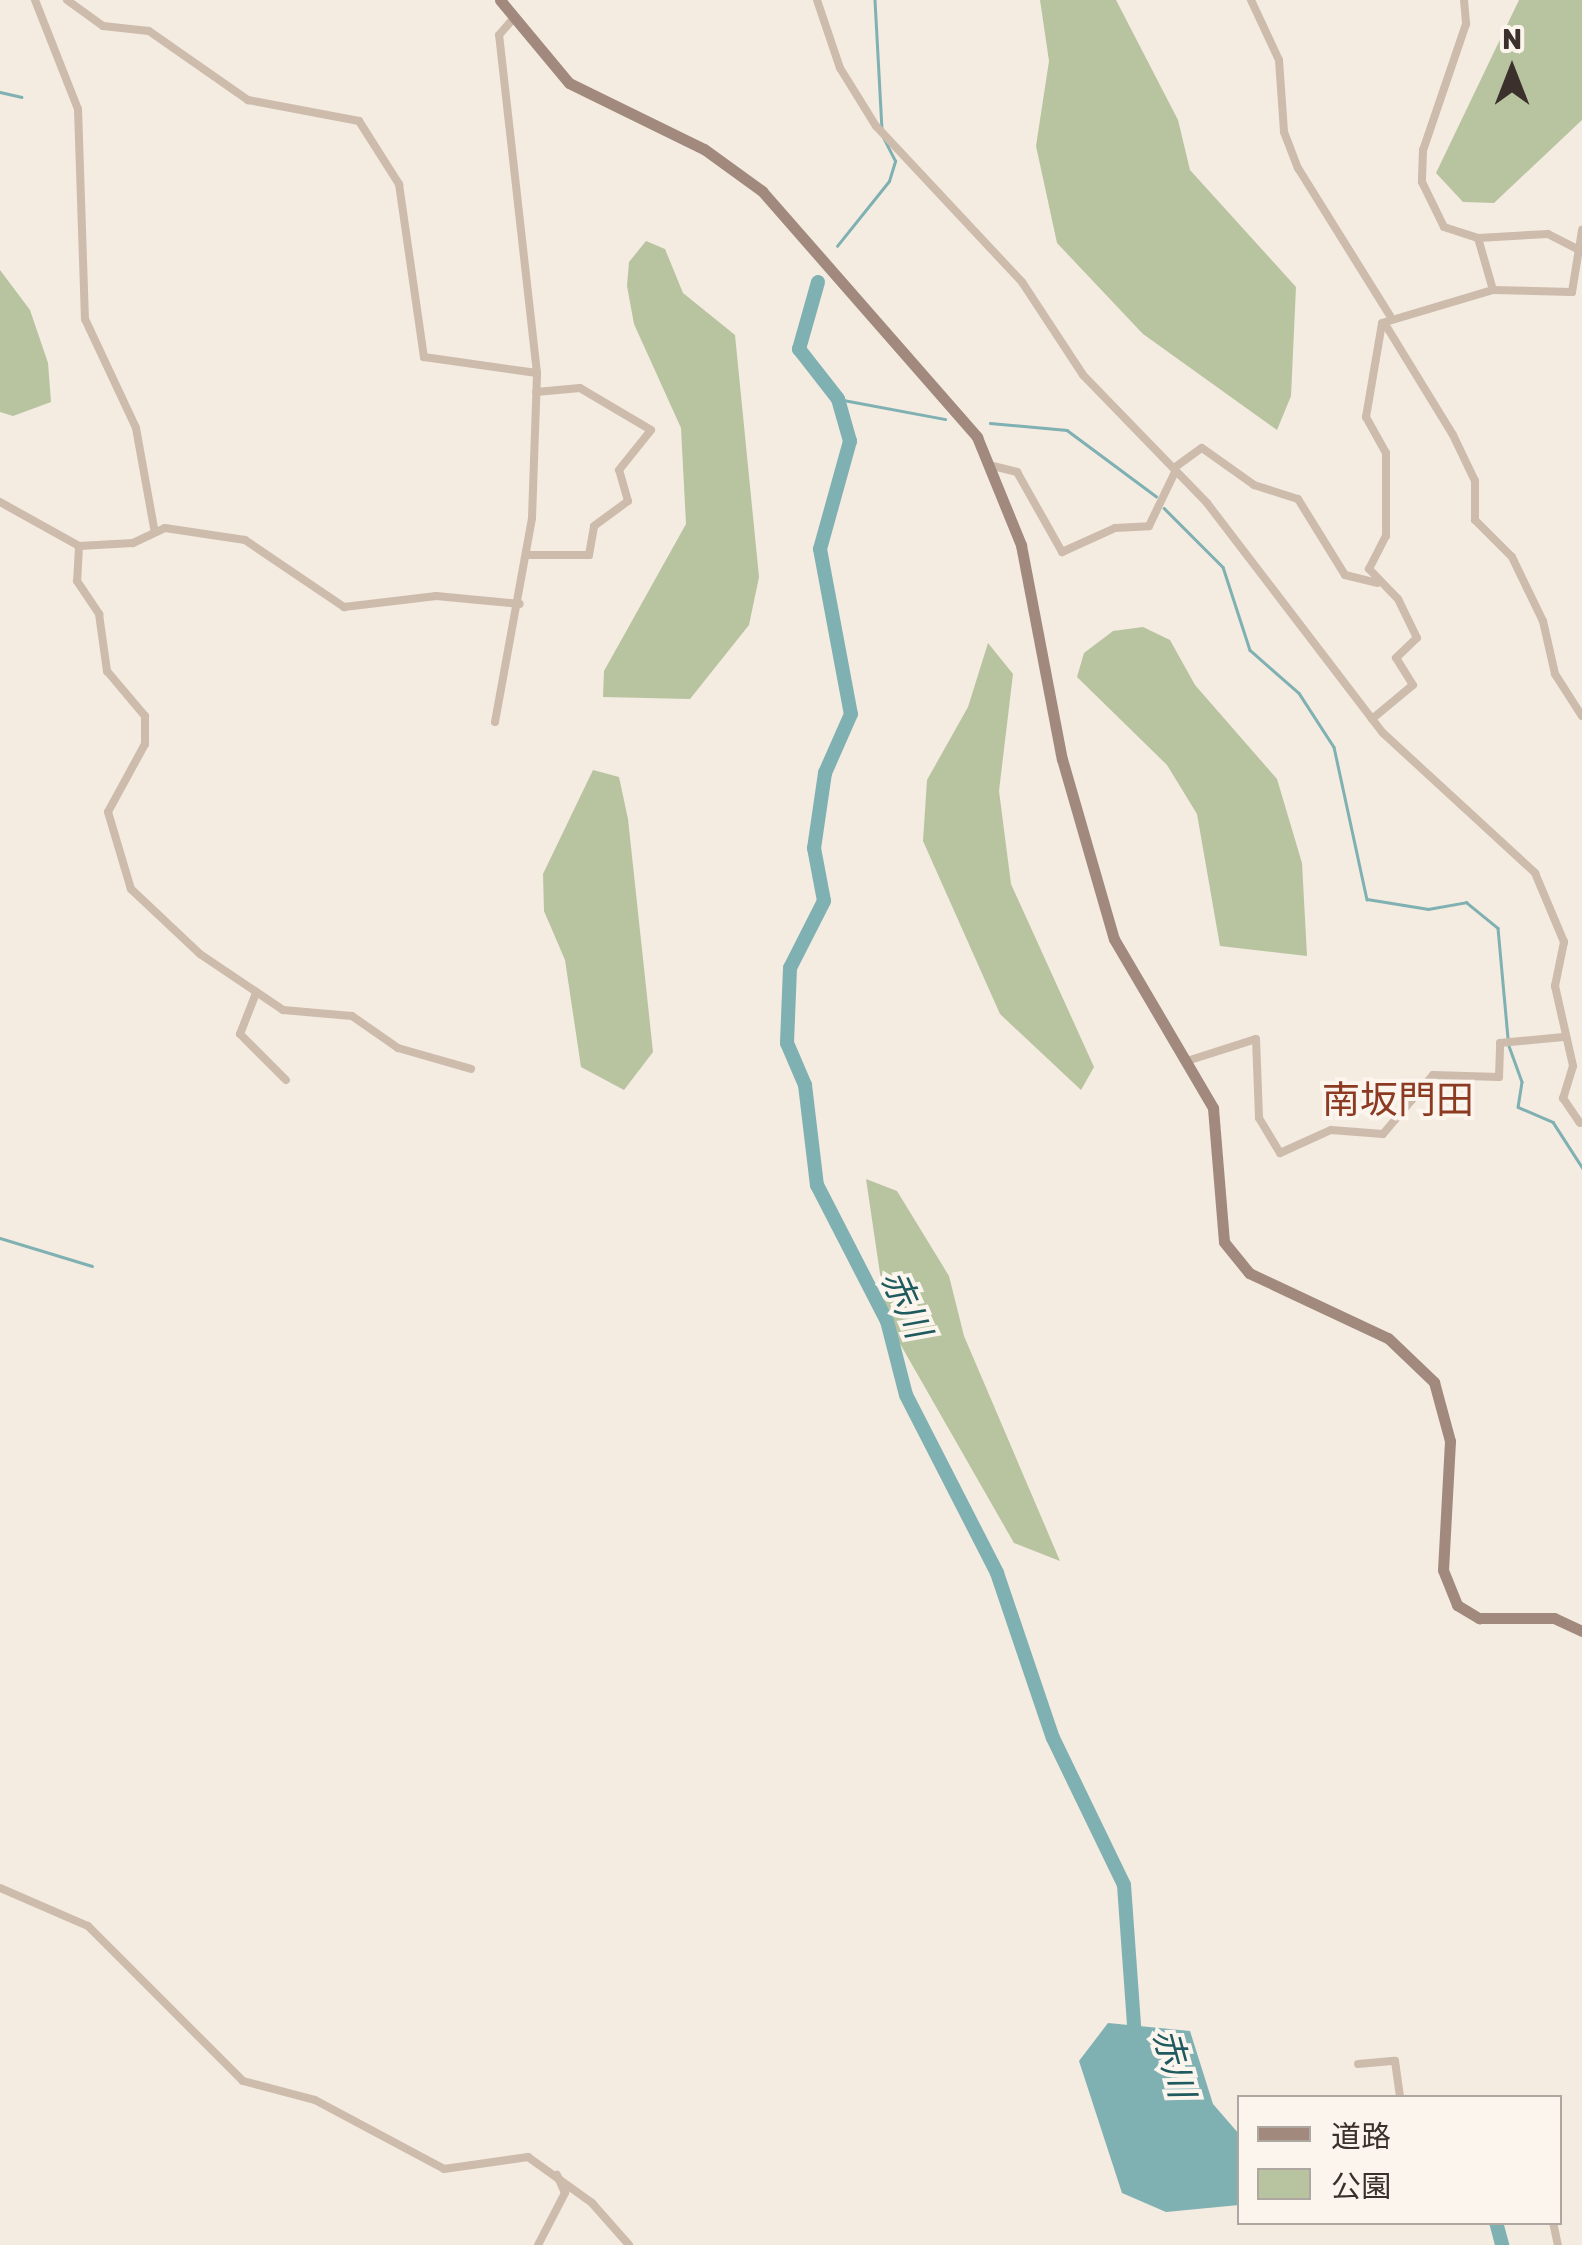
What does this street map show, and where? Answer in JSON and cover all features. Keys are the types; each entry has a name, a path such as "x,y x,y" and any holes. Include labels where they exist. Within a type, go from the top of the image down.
{"street":[{"path":"35,0 78,109 85,319 136,428 154,528"},
{"path":"67,0 103,26 149,31 248,100 360,121 399,184 424,358 538,373"},
{"path":"500,0 512,20 569,83 704,149 762,191 938,384 993,466 1022,546 1062,758 1114,938 1213,1108 1216,1210 1230,1252 1261,1281 1404,1348 1434,1382 1450,1441 1442,1570 1450,1596 1479,1618 1554,1618 1582,1631"},
{"path":"816,0 846,78 882,132 1022,282 1084,375 1175,469 1372,719 1535,873 1564,942 1556,986 1573,1077 1563,1098 1580,1123"},
{"path":"1251,0 1280,60 1284,132 1298,168 1388,317 1394,352 1453,435 1475,481 1475,520 1512,557 1543,620 1555,674 1582,716"},
{"path":"1464,0 1466,24 1423,150 1422,182 1444,227 1478,238 1548,234 1576,248"},
{"path":"495,722 527,556 538,373 499,35 512,20"},
{"path":"1388,317 1493,290 1572,292 1576,248 1582,230"},
{"path":"1478,238 1493,290"},
{"path":"1377,583 1369,569 1386,536 1386,453 1366,406 1388,317"},
{"path":"527,556 589,555 594,526 628,501 622,464 652,430 580,388 536,392"},
{"path":"993,466 1016,472 1062,552 1115,528 1149,526 1175,469 1202,448 1254,484 1298,499 1344,574 1377,583 1398,599 1417,638 1396,658 1413,685 1372,719"},
{"path":"0,502 79,546 133,543 154,528 244,540 344,607 436,596 520,604"},
{"path":"79,546 77,581 99,614 102,656 147,730 132,772 110,800 115,854 136,896 256,993 290,1013 364,1020 398,1048 471,1068"},
{"path":"256,993 240,1034 286,1080"},
{"path":"1187,1061 1256,1039 1259,1118 1280,1153 1331,1130 1383,1134 1433,1076 1503,1074 1508,1042 1564,1037"},
{"path":"0,1888 88,1926 243,2081 315,2100 444,2169 517,2154 557,2175 629,2245"},
{"path":"1358,2064 1395,2061 1400,2095"},
{"path":"538,2245 566,2193 557,2175"}],"green space":[{"path":"1040,0 1116,0 1178,120 1190,170 1296,287 1291,396 1277,430 1143,334 1057,243 1036,146 1049,61"},
{"path":"1519,0 1582,0 1582,120 1494,203 1463,202 1436,173"},
{"path":"646,241 665,249 683,293 735,335 759,577 749,625 690,699 603,697 604,671 686,524 681,428 634,324 627,286 629,262"},
{"path":"0,270 30,310 48,363 51,402 13,416 0,412"},
{"path":"1143,627 1170,640 1195,685 1277,779 1302,863 1307,956 1220,946 1197,814 1167,765 1077,677 1084,653 1113,631"},
{"path":"988,643 1013,674 999,791 1011,884 1094,1067 1081,1090 1000,1014 923,841 927,780 968,707"},
{"path":"593,770 619,777 628,819 653,1052 624,1090 581,1067 565,960 544,911 543,874"},
{"path":"866,1179 897,1191 949,1276 964,1336 1060,1561 1014,1543 887,1321"}],"water":[{"path":"1108,2023 1190,2031 1213,2104 1237,2132 1237,2205 1166,2212 1122,2193 1079,2061"}],"waterway":[{"path":"875,0 882,129"},
{"path":"0,92 21,97"},
{"path":"837,246 889,181 895,161 883,137"},
{"name":"赤川","path":"818,282 799,349 838,399 850,441 820,549 851,714 825,773 814,848 824,901 790,968 787,1043 805,1085 817,1185 887,1321 906,1395 997,1573 1053,1738 1124,1885 1135,2038"},
{"path":"838,399 945,419"},
{"path":"990,423 1067,430 1156,496"},
{"path":"1164,508 1223,567 1250,650 1299,693 1334,747 1367,899 1428,909 1466,902 1498,928 1508,1038"},
{"path":"1509,1046 1522,1082 1518,1107 1553,1122 1582,1167"},
{"path":"0,1238 92,1266"},
{"name":"赤川","path":"1497,2225 1502,2245"}],"district":[{"name":"南坂門田","path":"1398,1101"}]}
